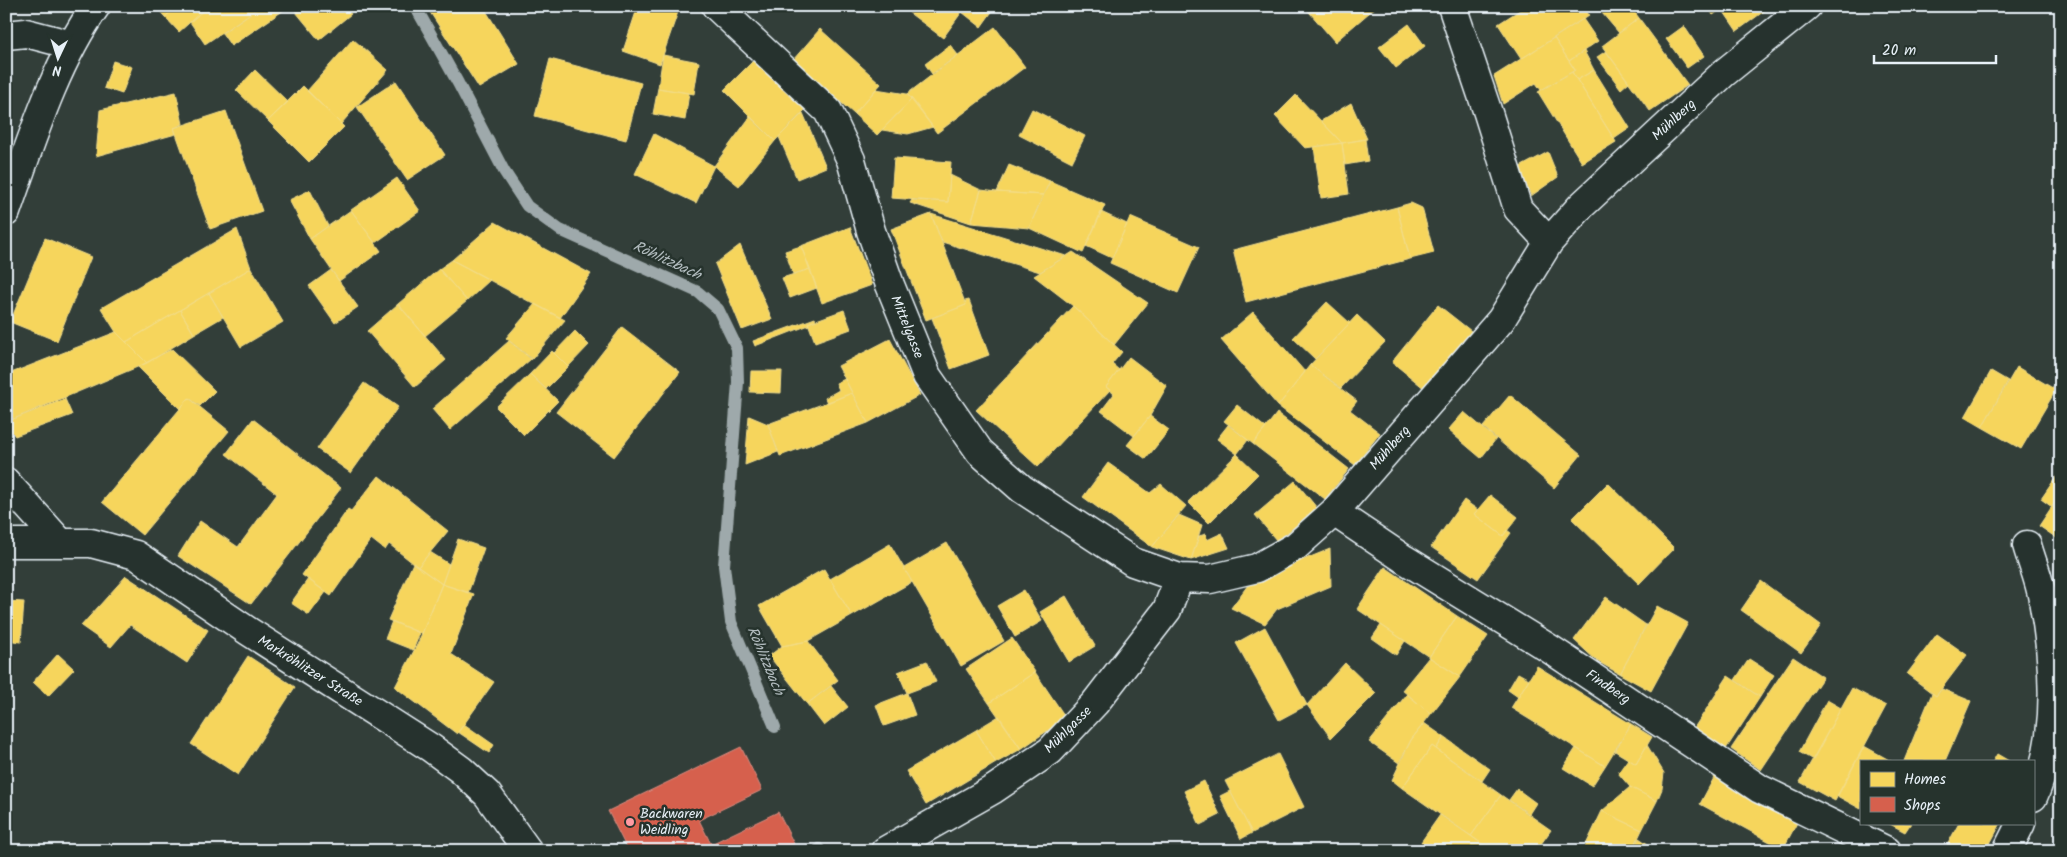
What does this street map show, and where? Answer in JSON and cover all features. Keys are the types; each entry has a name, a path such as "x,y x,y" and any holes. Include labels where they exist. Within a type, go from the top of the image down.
{"street":[{"path":"6,212 58,74 72,45 96,6"},
{"name":"Mittelgasse","path":"716,6 828,111 851,160 877,249 927,376 980,452 1022,489 1133,562 1180,578"},
{"path":"1452,6 1518,209 1549,242"},
{"name":"Mühlberg","path":"1180,578 1210,579 1257,568 1296,546 1334,512 1501,320 1549,242 1581,206 1724,73 1807,6"},
{"path":"6,36 26,33 72,45"},
{"path":"6,482 60,542"},
{"name":"Findberg","path":"1334,512 1404,559 1550,649 1760,789 1887,851"},
{"name":"Markröhlitzer Straße","path":"6,543 91,543 136,555 248,631 431,748 461,770 487,794 528,851"},
{"path":"2027,545 2043,598 2052,680 2049,747 2034,794"},
{"name":"Mühlgasse","path":"885,851 994,789 1050,751 1095,703 1167,610 1180,578"},
{"path":"2008,851 2021,824"}],"building: Homes":[{"path":"155,6 177,6 165,17"},
{"path":"177,6 208,6 179,32 165,17"},
{"path":"208,6 261,6 205,44 190,22"},
{"path":"261,6 286,6 287,8 231,46 222,33"},
{"path":"291,6 345,6 351,14 319,40"},
{"path":"426,6 483,6 519,64 479,88"},
{"path":"638,6 680,6 660,64 623,51"},
{"path":"900,6 966,6 943,38"},
{"path":"966,6 996,6 981,27 962,12"},
{"path":"1304,6 1377,6 1335,42"},
{"path":"1526,6 1583,6 1589,15 1521,59 1498,24"},
{"path":"1596,6 1630,6 1639,18 1619,33"},
{"path":"1707,6 1720,6 1722,9 1713,15"},
{"path":"1720,6 1771,6 1737,31"},
{"path":"1639,18 1688,85 1650,111 1602,46"},
{"path":"1583,19 1598,41 1569,61 1554,38"},
{"path":"1409,24 1425,46 1396,68 1379,47"},
{"path":"1684,26 1704,56 1687,68 1666,39"},
{"path":"995,27 1025,67 937,133 907,94"},
{"path":"820,29 881,84 854,114 793,60"},
{"path":"1554,38 1575,70 1541,90 1536,83 1503,104 1494,76"},
{"path":"353,39 388,70 341,124 307,91"},
{"path":"950,45 958,55 932,74 925,64"},
{"path":"1584,51 1594,70 1577,80 1572,72 1575,70 1569,61"},
{"path":"1606,51 1629,82 1621,89 1597,57"},
{"path":"663,55 699,62 694,94 658,88"},
{"path":"550,59 641,83 626,140 535,116"},
{"path":"754,60 805,110 775,141 724,90"},
{"path":"113,61 132,67 122,94 104,88"},
{"path":"255,70 288,102 268,121 236,90"},
{"path":"1594,70 1630,128 1614,139 1577,80"},
{"path":"1572,72 1616,142 1582,163 1538,92"},
{"path":"396,81 445,155 407,180 357,107"},
{"path":"303,86 344,127 309,162 268,121"},
{"path":"658,88 689,93 685,120 653,114"},
{"path":"876,89 907,94 912,99 877,135 854,114"},
{"path":"176,92 183,124 174,128 176,134 96,156 100,110"},
{"path":"1296,95 1342,143 1305,148 1275,116"},
{"path":"912,99 933,127 908,134 882,130"},
{"path":"1351,103 1367,139 1342,143 1321,121"},
{"path":"1032,109 1085,136 1072,162 1019,135"},
{"path":"226,111 262,211 210,229 174,128"},
{"path":"803,113 826,167 797,179 779,137"},
{"path":"750,117 775,141 739,186 714,166"},
{"path":"654,134 714,166 696,203 635,174"},
{"path":"1365,139 1368,161 1345,165 1342,143"},
{"path":"1342,143 1349,194 1321,198 1314,147"},
{"path":"1548,152 1558,177 1531,196 1520,167"},
{"path":"894,158 951,162 948,202 891,198"},
{"path":"1009,165 1050,181 1043,195 997,192"},
{"path":"950,175 981,190 971,223 910,203 912,200 948,202"},
{"path":"397,178 420,211 375,243 351,210"},
{"path":"1050,181 1105,205 1083,253 1029,228"},
{"path":"310,190 328,226 310,239 289,200"},
{"path":"981,190 1043,195 1029,228 971,223"},
{"path":"1411,203 1422,208 1434,253 1410,259 1397,207"},
{"path":"1397,207 1410,259 1246,302 1233,250"},
{"path":"351,210 381,251 339,281 310,239"},
{"path":"1101,212 1127,224 1112,258 1086,246"},
{"path":"931,214 1066,256 1040,272 942,242"},
{"path":"931,214 966,305 926,320 891,229"},
{"path":"1130,217 1199,247 1178,293 1110,263"},
{"path":"495,222 591,274 560,318 452,260"},
{"path":"850,227 872,285 822,303 801,246"},
{"path":"237,229 251,268 126,342 116,332 101,308"},
{"path":"45,238 91,257 57,341 10,322"},
{"path":"740,245 772,319 742,330 715,264"},
{"path":"801,246 810,269 793,274 785,251"},
{"path":"1073,252 1148,303 1114,345 1073,306 1034,276"},
{"path":"452,260 490,280 467,301 439,269"},
{"path":"251,268 283,322 241,347 209,293"},
{"path":"439,269 467,301 425,336 398,304"},
{"path":"810,269 817,288 790,298 782,278"},
{"path":"331,270 358,307 335,323 309,286"},
{"path":"209,293 223,317 194,334 180,310"},
{"path":"969,300 989,355 951,369 932,318 966,305 965,301"},
{"path":"1327,302 1350,323 1315,359 1293,338"},
{"path":"398,304 446,360 415,387 367,331"},
{"path":"535,304 565,320 532,359 506,338"},
{"path":"1438,305 1471,331 1425,389 1392,362"},
{"path":"1073,306 1122,352 1112,364 1119,370 1106,387 1110,390 1038,467 976,410"},
{"path":"180,310 194,334 147,363 126,342"},
{"path":"844,310 851,329 815,342 808,323"},
{"path":"1253,312 1305,372 1278,406 1221,340"},
{"path":"1357,315 1385,342 1341,388 1310,365"},
{"path":"815,318 816,320 808,323 809,325 755,346 753,341"},
{"path":"622,327 680,372 614,457 556,412"},
{"path":"575,331 589,345 568,367 554,353"},
{"path":"116,332 147,363 6,422 6,375"},
{"path":"890,339 920,395 868,423 838,366"},
{"path":"509,341 531,359 450,430 432,409"},
{"path":"172,349 215,391 200,406 189,398 180,409 138,367"},
{"path":"552,351 568,367 546,389 530,374"},
{"path":"1129,357 1167,386 1150,416 1134,436 1101,411 1114,394 1106,387"},
{"path":"1310,365 1357,401 1350,410 1380,433 1355,465 1278,406"},
{"path":"2017,367 2056,390 2021,449 1982,427"},
{"path":"751,371 782,371 781,393 750,392"},
{"path":"1991,371 2008,381 1982,427 1965,417"},
{"path":"530,374 558,401 524,435 496,407"},
{"path":"845,379 852,393 827,403 825,398 839,390 836,383"},
{"path":"364,383 398,407 351,473 317,449"},
{"path":"852,393 868,423 780,456 768,424"},
{"path":"1510,395 1581,455 1554,488 1483,427"},
{"path":"189,398 229,431 142,535 102,502"},
{"path":"65,399 72,415 15,436 6,425 6,422"},
{"path":"1237,405 1266,428 1253,444 1224,421"},
{"path":"1464,412 1496,439 1481,458 1448,430"},
{"path":"1277,413 1349,469 1325,499 1253,444"},
{"path":"749,416 768,424 778,452 745,465"},
{"path":"1150,416 1169,430 1146,459 1127,445"},
{"path":"253,419 341,488 251,604 178,556 200,521 238,547 277,494 226,454"},
{"path":"1228,425 1248,440 1237,454 1217,439"},
{"path":"1237,454 1258,474 1209,523 1188,502"},
{"path":"1108,463 1150,493 1161,484 1186,506 1152,547 1083,497"},
{"path":"2061,470 2061,493 2052,507 2041,499"},
{"path":"379,476 448,531 418,567 389,544 385,550 371,539 331,596 302,575 348,509 351,511"},
{"path":"1295,481 1317,508 1277,541 1255,515"},
{"path":"1608,483 1674,548 1639,584 1572,519"},
{"path":"2061,493 2061,541 2039,526"},
{"path":"1490,495 1518,517 1503,536 1474,514"},
{"path":"1464,500 1478,510 1474,514 1503,536 1507,530 1511,533 1478,579 1431,547"},
{"path":"1179,515 1202,525 1191,560 1152,547"},
{"path":"1222,533 1229,548 1191,560 1199,536 1206,534 1207,540"},
{"path":"458,539 484,548 468,593 442,584"},
{"path":"947,543 1004,641 961,666 904,568"},
{"path":"890,544 912,582 852,616 830,579"},
{"path":"1330,549 1331,586 1277,609 1265,624 1231,608 1251,581"},
{"path":"430,552 449,564 442,584 418,567"},
{"path":"413,563 442,584 422,634 388,620"},
{"path":"1385,567 1457,616 1429,657 1357,609"},
{"path":"824,569 852,616 808,641 782,646 759,606"},
{"path":"126,576 208,630 187,663 130,625 111,647 81,626"},
{"path":"308,579 326,592 309,615 291,603"},
{"path":"1761,581 1821,625 1801,653 1741,610"},
{"path":"442,584 474,594 451,654 494,682 457,734 395,687 418,643"},
{"path":"1024,590 1042,621 1015,637 997,606"},
{"path":"1066,596 1095,646 1069,662 1040,612"},
{"path":"1606,597 1646,625 1620,674 1597,661 1574,640"},
{"path":"6,601 24,602 21,642 6,640"},
{"path":"1657,606 1688,623 1651,691 1620,674"},
{"path":"1457,616 1488,636 1460,677 1429,657"},
{"path":"392,621 420,633 413,650 385,639"},
{"path":"1381,625 1405,641 1396,655 1372,638"},
{"path":"1265,627 1307,705 1279,720 1236,643"},
{"path":"1937,634 1967,655 1936,696 1907,674"},
{"path":"1012,638 1035,672 989,703 966,669"},
{"path":"808,641 838,680 807,704 769,656 782,646"},
{"path":"58,654 74,669 48,696 33,682"},
{"path":"248,656 295,687 238,775 191,744"},
{"path":"1429,657 1460,677 1431,714 1402,690"},
{"path":"1793,657 1823,677 1761,770 1731,749"},
{"path":"1749,659 1774,675 1760,697 1735,680"},
{"path":"927,661 936,682 907,693 898,672"},
{"path":"1345,663 1376,693 1331,738 1307,705"},
{"path":"1537,666 1631,724 1605,766 1511,708"},
{"path":"1035,672 1066,718 1021,749 989,703"},
{"path":"1518,673 1529,679 1518,697 1508,690"},
{"path":"1728,676 1760,697 1724,752 1692,731"},
{"path":"831,686 848,707 824,726 807,704"},
{"path":"1852,688 1886,706 1835,801 1800,782"},
{"path":"1942,689 1971,701 1945,760 1904,760 1932,693 1936,696"},
{"path":"907,693 915,715 884,726 876,705"},
{"path":"1407,694 1431,714 1411,740 1399,763 1369,742"},
{"path":"1827,700 1841,708 1813,760 1799,752"},
{"path":"999,716 1021,749 996,763 976,730"},
{"path":"1424,723 1444,737 1436,749 1432,746 1402,788 1392,780 1411,740"},
{"path":"464,724 494,745 489,753 458,732"},
{"path":"1631,724 1652,737 1636,764 1615,751"},
{"path":"976,730 996,763 926,805 906,771"},
{"path":"1444,737 1490,769 1482,781 1436,749"},
{"path":"1647,745 1664,773 1662,789 1657,801 1630,787 1618,773 1628,759 1636,764"},
{"path":"1432,746 1501,795 1471,836 1402,788"},
{"path":"1864,746 1889,760 1860,760 1860,808 1837,796"},
{"path":"1576,748 1605,766 1592,786 1563,768"},
{"path":"1278,754 1304,807 1252,833 1225,781"},
{"path":"1997,754 2007,760 1994,760"},
{"path":"1715,776 1798,821 1783,849 1700,804"},
{"path":"1204,781 1220,815 1200,825 1184,791"},
{"path":"1630,787 1657,801 1642,830 1602,811"},
{"path":"1517,789 1536,803 1529,814 1509,800"},
{"path":"1230,791 1252,833 1241,839 1220,796"},
{"path":"1501,795 1551,830 1536,851 1492,851 1471,836"},
{"path":"1602,811 1642,830 1632,851 1583,851"},
{"path":"1440,815 1492,851 1433,851 1421,842"},
{"path":"1890,824 1910,824 1905,832"},
{"path":"1958,824 2000,824 1986,851 1944,851"},
{"path":"1639,838 1658,851 1632,851"}],"building: Shops":[{"path":"741,747 762,790 699,820 711,844 778,812 794,844 778,851 628,851 608,811"}],"waterway":[{"name":"Röhlitzbach","path":"415,6 504,171 527,206 560,230 698,292 718,309 737,348 738,382 724,566 731,622 775,727"}],"place":[{"name":"Backwaren Weidling","path":"630,822"}]}
